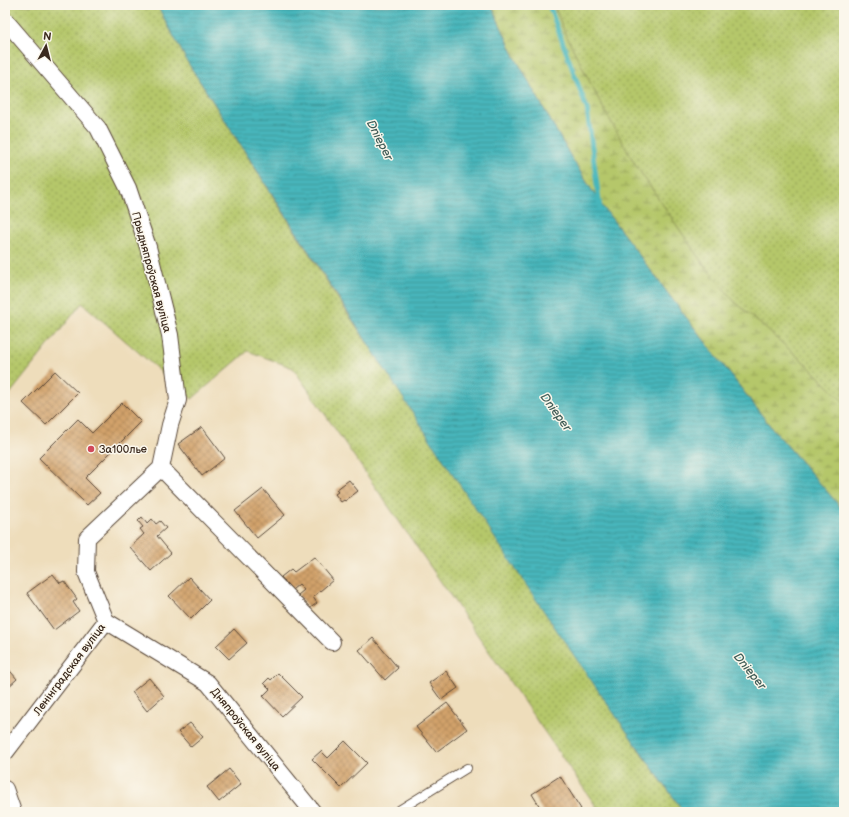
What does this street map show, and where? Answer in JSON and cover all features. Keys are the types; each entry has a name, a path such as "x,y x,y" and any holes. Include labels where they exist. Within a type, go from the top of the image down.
{"street":[{"name":"Прыдняпроўская вуліца","path":"5,20 98,128 128,188 148,247 170,335 178,400 170,425 161,468"},
{"name":"Ленінградская вуліца","path":"5,753 106,621 86,572 87,538 161,468"},
{"path":"161,468 332,642"},
{"name":"Дняпроўская вуліца","path":"106,621 208,683 313,812"},
{"path":"5,789 13,812"}],"lane":[{"path":"396,812 467,768"}],"green space":[{"path":"5,5 157,5 188,63 342,305 644,757 684,812 600,812 293,368 248,351 192,399 82,303 5,400"},
{"path":"491,5 844,5 844,511"},
{"path":"491,5 554,5 564,31 601,104 635,164 701,261 733,300 805,363 844,402 844,511 771,427 600,203 571,157 515,57"}],"water":[{"name":"Dnieper","path":"157,5 491,5 515,57 571,157 600,203 771,427 844,511 844,812 684,812 555,628 492,534 188,63"}],"building":[{"path":"55,371 78,393 46,425 23,403"},
{"path":"122,403 141,422 85,478 100,493 87,505 39,458 78,419 92,433"},
{"path":"202,427 225,458 202,476 178,444"},
{"path":"349,480 358,491 345,501 344,500 341,502 335,494 338,492 336,490"},
{"path":"263,489 285,515 257,538 235,511"},
{"path":"142,517 147,524 152,519 156,524 160,521 166,528 157,536 171,553 151,571 130,547 144,534 140,529 143,527 138,521"},
{"path":"314,557 333,580 313,597 317,603 309,609 298,595 304,590 299,584 292,590 281,577 291,569 294,572"},
{"path":"53,574 60,583 64,581 77,599 73,602 79,611 54,630 27,593"},
{"path":"189,577 210,600 191,619 169,596"},
{"path":"234,629 247,643 229,659 216,646"},
{"path":"373,638 398,668 385,680 359,650"},
{"path":"5,665 17,679 6,689 5,688"},
{"path":"446,671 458,688 441,700 429,683"},
{"path":"278,673 302,697 282,716 263,696 270,689 264,683 269,678 271,680"},
{"path":"149,678 164,696 147,711 132,692"},
{"path":"447,703 467,729 436,752 416,727"},
{"path":"190,723 203,737 191,747 178,732"},
{"path":"345,741 367,763 341,788 312,759 321,751 328,758"},
{"path":"229,769 241,784 219,802 207,787"},
{"path":"560,776 581,809 576,812 543,812 532,794"}],"waterway":[{"path":"549,5 587,109 600,208"}],"place":[{"name":"За100лье","path":"91,449"}]}
